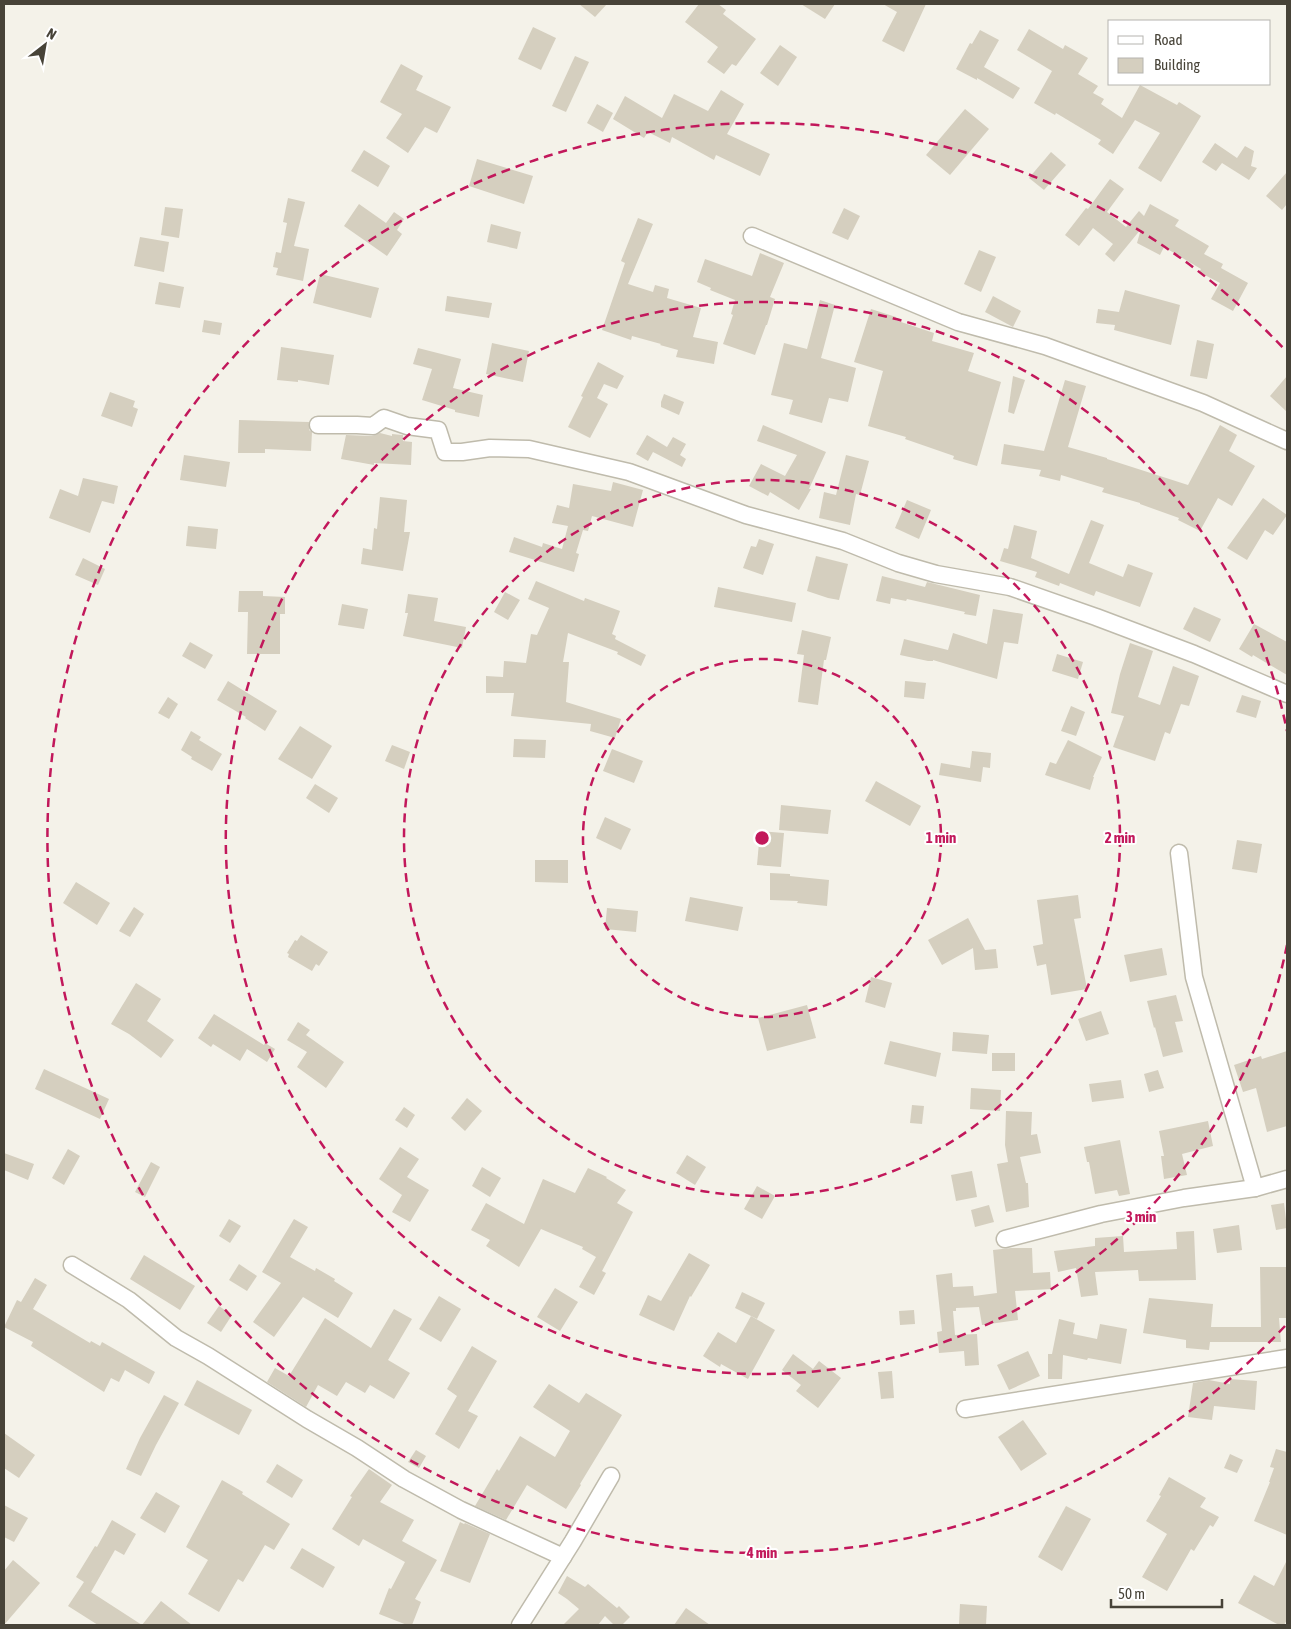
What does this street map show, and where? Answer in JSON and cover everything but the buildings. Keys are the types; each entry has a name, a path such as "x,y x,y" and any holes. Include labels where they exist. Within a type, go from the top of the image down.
{"street":[{"path":"752,236 958,322 1044,346 1203,403 1287,441"},
{"path":"318,424 373,426 384,418 407,426 438,430 445,452 462,452 490,448 529,449 629,472 746,515 842,541 898,563 936,574 1010,587 1194,654 1287,694"},
{"path":"1179,853 1194,977 1255,1188"},
{"path":"1005,1239 1101,1214 1184,1198 1255,1188 1287,1179"},
{"path":"72,1264 129,1300 176,1338 357,1448 404,1479 461,1510 563,1557"},
{"path":"965,1409 1287,1358"},
{"path":"520,1625 611,1476"}]}
